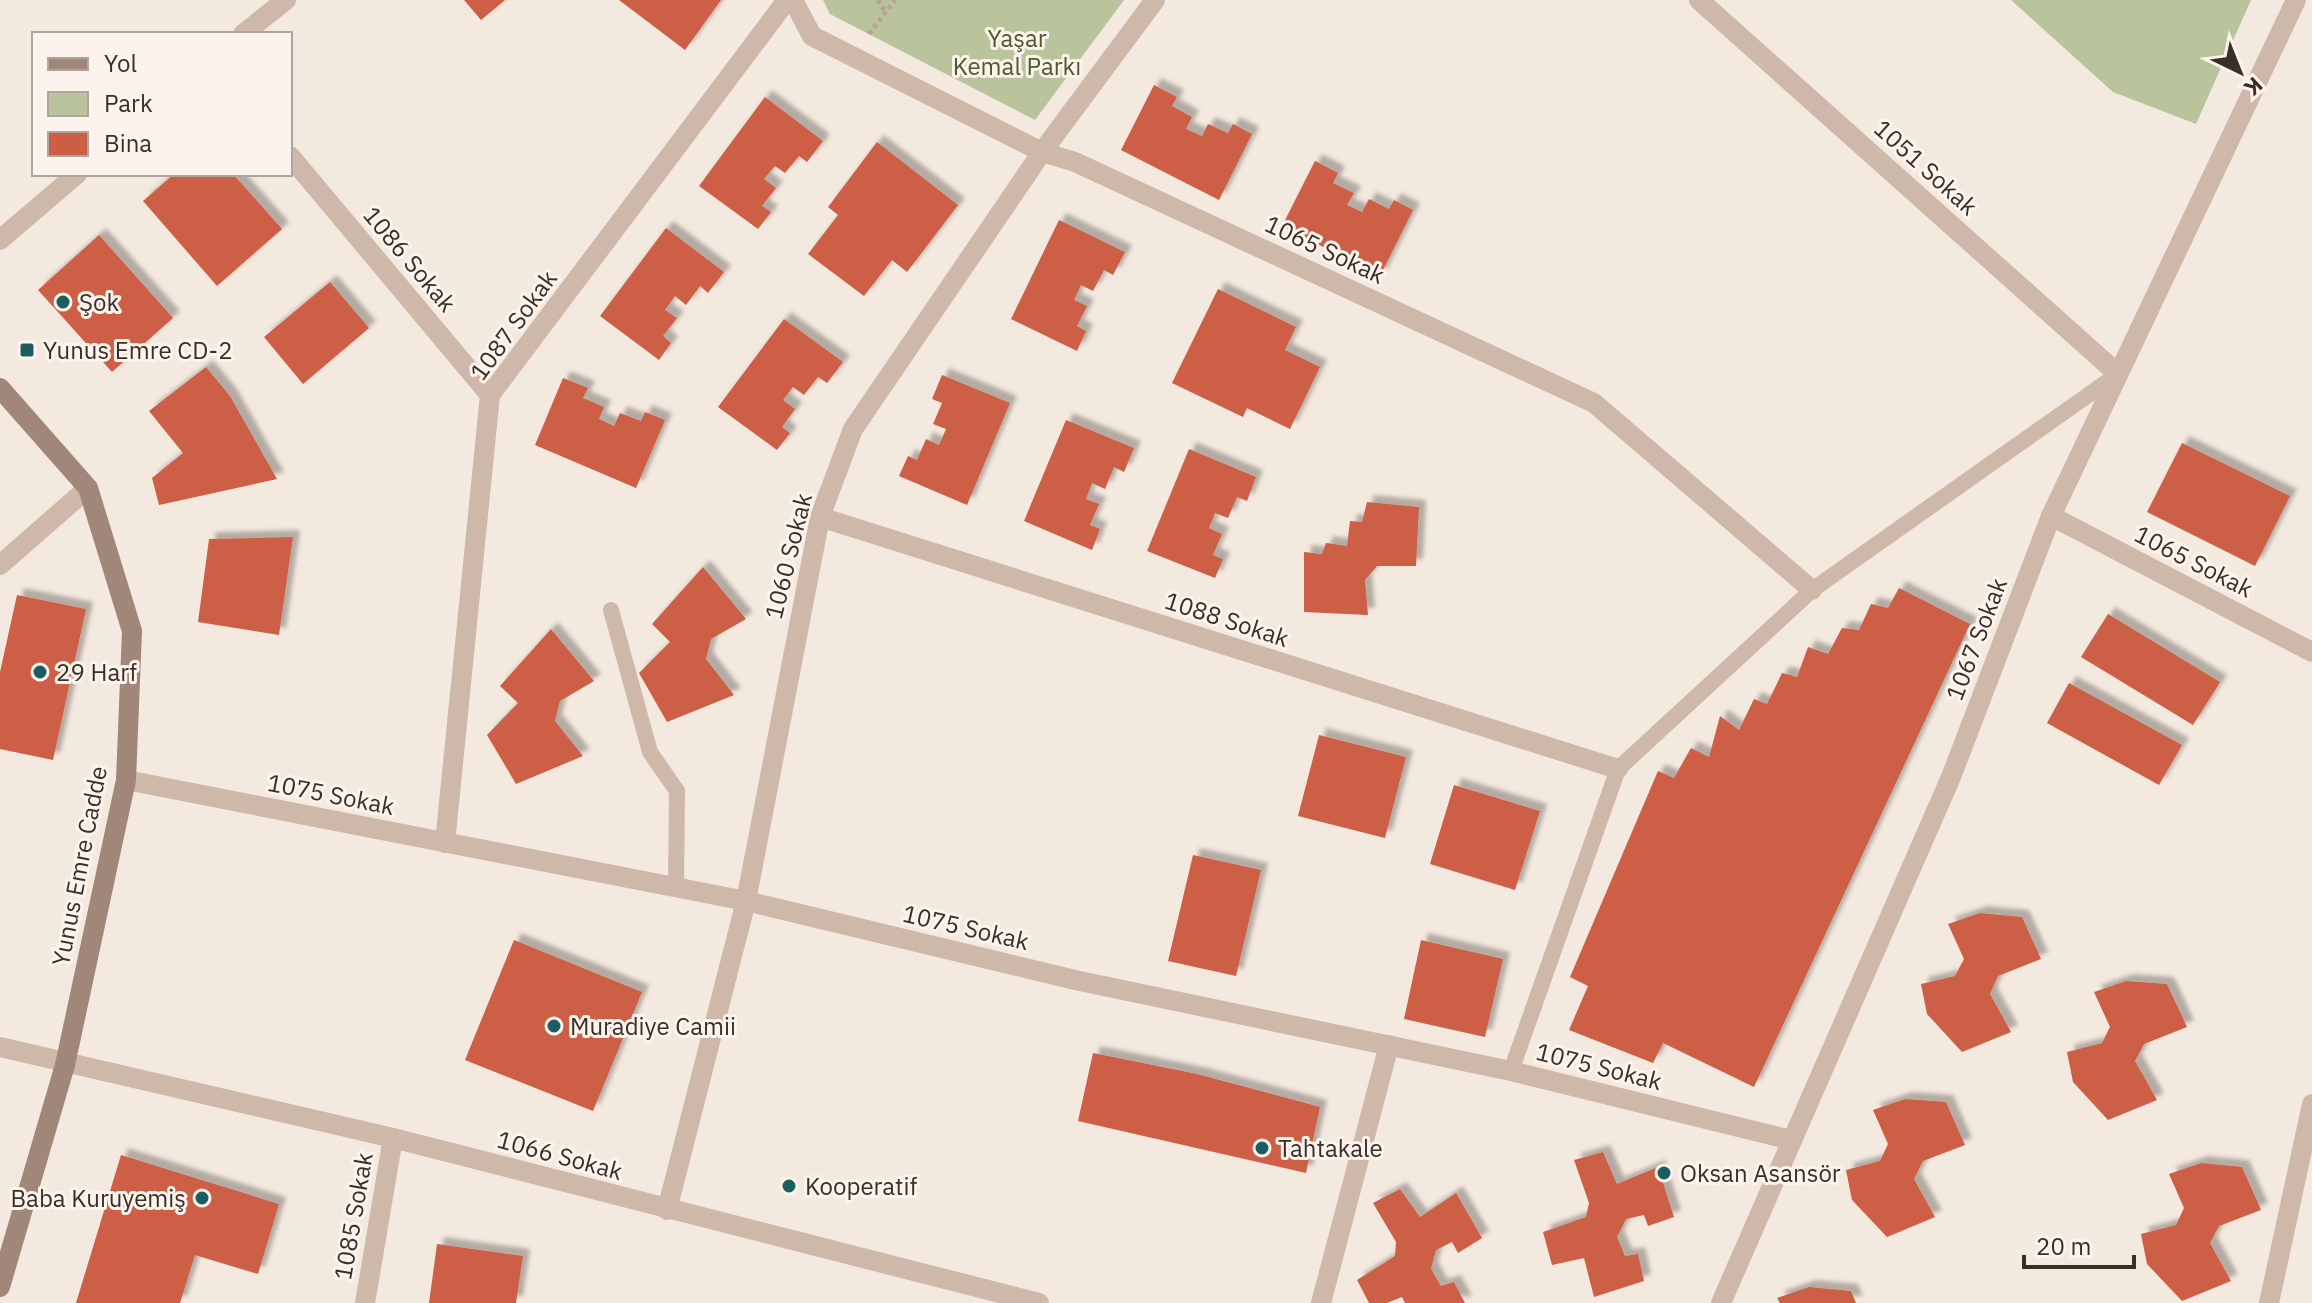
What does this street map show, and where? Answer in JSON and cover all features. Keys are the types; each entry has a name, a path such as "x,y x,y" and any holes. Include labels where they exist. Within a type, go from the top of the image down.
{"street":[{"path":"246,32 286,0"},
{"name":"1065 Sokak","path":"790,0 812,36 1042,152 1075,162 1594,403 1812,590"},
{"name":"1087 Sokak","path":"445,843 490,395 790,0"},
{"name":"1060 Sokak","path":"667,1210 746,901 820,517 853,429 1042,152 1155,0"},
{"name":"1067 Sokak","path":"1721,1303 1951,777 2051,516 2296,0"},
{"name":"1051 Sokak","path":"1712,4 2118,374"},
{"name":"1086 Sokak","path":"292,158 490,395"},
{"path":"0,240 75,176"},
{"name":"Yunus Emre Cadde","path":"0,388 88,488 132,631 126,780 65,1065 0,1287"},
{"path":"0,565 88,488"},
{"name":"1065 Sokak","path":"2051,516 2312,652"},
{"name":"1088 Sokak","path":"820,517 1618,769"},
{"name":"1075 Sokak","path":"126,780 746,901 1075,980 1511,1071 1791,1140"},
{"path":"1321,1303 1389,1045"},
{"name":"1066 Sokak","path":"0,1047 65,1065 393,1138 1039,1303"},
{"path":"2269,1303 2312,1104"},
{"name":"1085 Sokak","path":"365,1303 393,1138"}],"lane":[{"path":"1511,1071 1618,769 1812,590 2118,374"},
{"path":"611,610 650,752 677,791 676,888"}],"path":[{"path":"878,0 886,13"},
{"path":"866,38 895,0"}],"green space":[{"name":"Yaşar Kemal Parkı","path":"823,0 1124,0 1035,120 830,14"},
{"path":"2011,0 2251,0 2196,124 2113,92"}],"building":[{"path":"464,0 505,0 481,20"},
{"path":"619,0 721,0 685,50"},
{"path":"1154,85 1177,97 1172,106 1192,117 1186,129 1202,136 1208,124 1228,133 1233,124 1252,134 1219,200 1121,150"},
{"path":"765,97 823,141 807,162 799,156 785,173 775,166 764,179 776,188 762,206 771,212 758,229 699,186"},
{"path":"877,142 958,205 907,272 892,260 864,296 808,254 838,215 828,207"},
{"path":"1315,161 1338,173 1333,183 1354,193 1347,205 1362,212 1369,199 1389,209 1394,200 1413,210 1380,276 1282,226"},
{"path":"172,176 235,176 282,229 217,286 143,201"},
{"path":"1059,220 1125,252 1113,275 1104,270 1093,291 1081,285 1074,300 1087,306 1077,326 1086,331 1077,351 1011,319"},
{"path":"666,228 724,272 708,293 700,286 686,305 675,296 665,310 677,318 663,336 671,343 659,360 600,316"},
{"path":"99,235 173,318 112,372 38,290"},
{"path":"330,282 369,328 303,384 264,337"},
{"path":"1218,289 1296,327 1285,350 1320,367 1290,429 1247,408 1243,417 1172,383"},
{"path":"784,319 843,362 827,383 818,377 804,395 793,387 783,400 795,409 782,427 790,433 777,450 718,407"},
{"path":"206,367 230,396 277,479 159,505 152,478 183,453 149,411"},
{"path":"942,375 1010,403 967,505 899,476 908,456 917,460 926,439 939,445 946,429 933,424 942,403 932,399"},
{"path":"563,378 588,388 583,398 604,407 599,419 614,426 620,413 641,421 645,412 665,420 636,488 535,445"},
{"path":"1066,420 1134,448 1124,472 1114,467 1105,489 1092,483 1086,499 1099,504 1090,525 1100,529 1092,550 1024,521"},
{"path":"2182,443 2290,496 2255,566 2147,512"},
{"path":"1189,449 1256,477 1247,501 1237,497 1228,518 1215,513 1209,528 1222,534 1213,555 1223,559 1215,578 1147,551"},
{"path":"1367,502 1419,507 1416,566 1377,566 1365,580 1368,615 1304,612 1304,552 1322,554 1326,543 1347,546 1350,521 1362,522"},
{"path":"293,537 279,635 198,622 209,539"},
{"path":"703,567 746,619 711,639 706,659 734,695 667,722 639,673 670,642 652,624"},
{"path":"1899,588 1970,624 1754,1087 1663,1043 1653,1063 1569,1030 1588,986 1570,977 1658,771 1674,778 1691,748 1709,757 1720,716 1739,730 1754,699 1767,704 1782,673 1797,677 1808,647 1828,654 1842,628 1859,630 1871,604 1888,608"},
{"path":"17,595 86,609 53,760 0,749 0,672"},
{"path":"2108,614 2220,682 2193,725 2081,657"},
{"path":"551,629 594,681 560,701 555,721 583,756 516,784 487,735 518,703 500,686"},
{"path":"2069,683 2182,745 2159,785 2047,723"},
{"path":"1319,735 1406,757 1385,838 1298,816"},
{"path":"1454,785 1540,811 1515,890 1430,864"},
{"path":"1193,855 1261,870 1236,976 1168,961"},
{"path":"1980,913 2022,917 2041,959 1998,976 1990,994 2011,1032 1962,1052 1927,1014 1921,984 1955,976 1964,959 1948,924"},
{"name":"Muradiye Camii","path":"514,940 642,992 593,1111 465,1060"},
{"path":"1421,940 1503,959 1485,1037 1404,1019"},
{"path":"2126,981 2167,984 2187,1027 2144,1044 2135,1061 2157,1100 2108,1120 2073,1082 2067,1052 2102,1043 2110,1027 2094,992"},
{"path":"1093,1053 1197,1074 1320,1107 1306,1173 1078,1121"},
{"path":"1905,1099 1946,1102 1965,1145 1923,1161 1914,1179 1935,1217 1887,1237 1852,1200 1846,1170 1880,1161 1888,1144 1873,1110"},
{"path":"1603,1152 1617,1184 1658,1167 1674,1217 1648,1226 1644,1215 1626,1219 1617,1237 1625,1256 1638,1254 1644,1281 1594,1297 1584,1258 1552,1265 1543,1232 1586,1217 1589,1203 1574,1160"},
{"path":"121,1155 279,1204 258,1274 195,1255 180,1303 76,1303"},
{"path":"2201,1163 2242,1167 2261,1210 2219,1226 2210,1243 2231,1281 2182,1301 2147,1264 2141,1234 2176,1225 2184,1208 2169,1174"},
{"path":"1400,1189 1420,1217 1456,1193 1482,1238 1458,1253 1452,1242 1436,1250 1431,1269 1441,1286 1454,1282 1465,1303 1405,1303 1402,1297 1387,1303 1369,1303 1357,1280 1395,1256 1396,1242 1373,1203"},
{"path":"437,1244 523,1256 516,1303 429,1303"},
{"path":"1809,1287 1851,1291 1856,1303 1780,1303 1777,1298"}],"place":[{"name":"Şok","path":"63,302"},
{"name":"Yunus Emre CD-2","path":"27,350"},
{"name":"29 Harf","path":"40,672"},
{"name":"Muradiye Camii","path":"554,1026"},
{"name":"Tahtakale","path":"1262,1148"},
{"name":"Oksan Asansör","path":"1664,1173"},
{"name":"Kooperatif","path":"789,1186"},
{"name":"Baba Kuruyemiş","path":"202,1198"}]}
